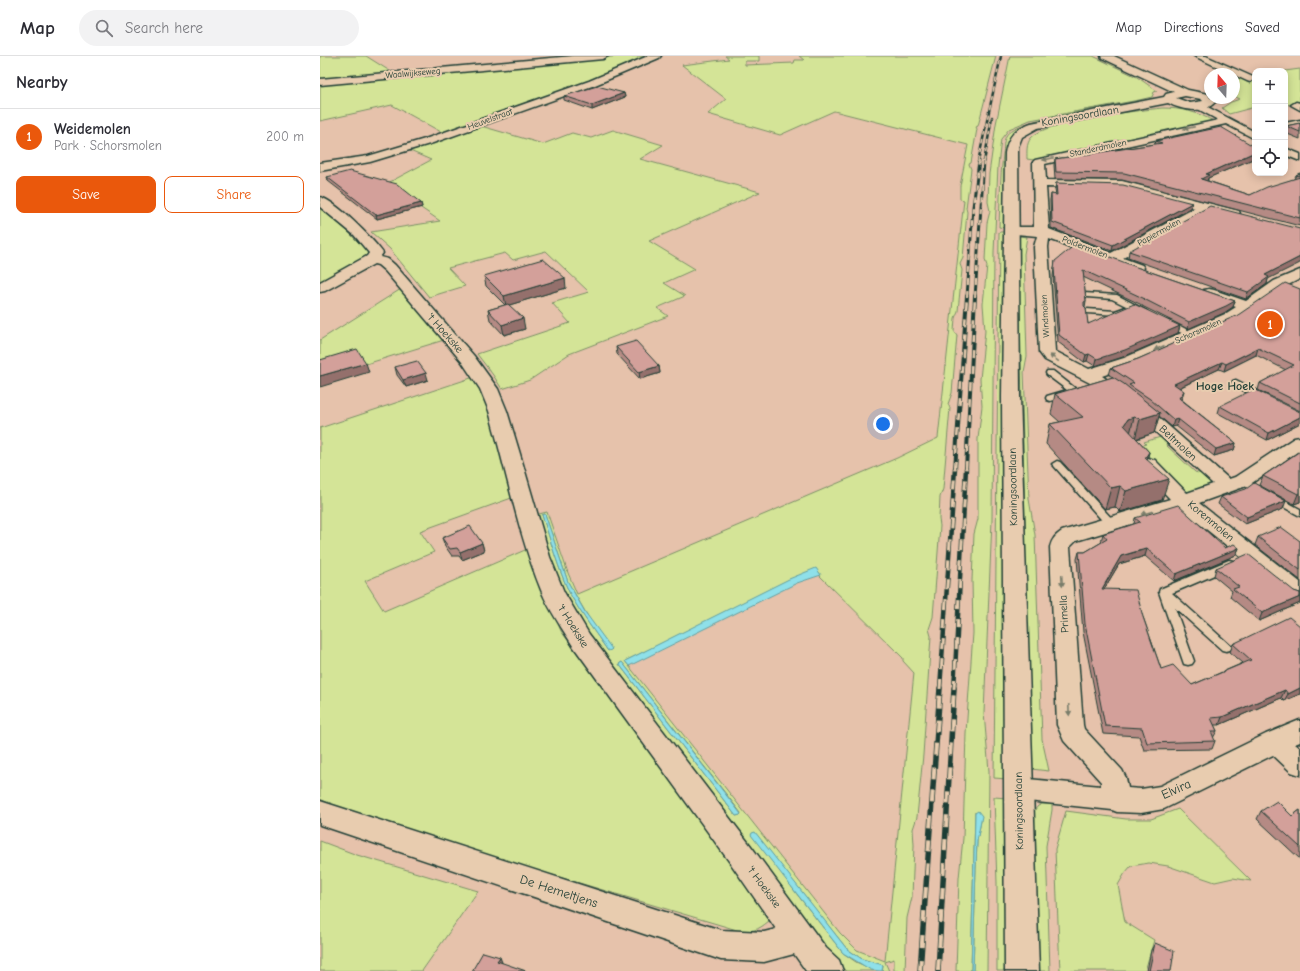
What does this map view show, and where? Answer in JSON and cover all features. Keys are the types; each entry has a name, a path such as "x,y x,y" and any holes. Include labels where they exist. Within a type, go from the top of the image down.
{"street":[{"name":"Waalwijkseweg","path":"320,82 602,56"},
{"name":"Heuvelstraat","path":"320,167 370,159 429,141 592,83 656,56"},
{"path":"1106,56 1154,80 1177,97"},
{"path":"1199,56 1250,79"},
{"name":"Koningsoordlaan","path":"1022,971 1011,397 1011,153 1013,140 1020,133 1035,125 1052,120 1143,105 1177,97 1204,99"},
{"path":"1211,104 1227,121 1252,134"},
{"name":"Standerdmolen","path":"1044,232 1041,228 1038,162 1041,160 1227,121"},
{"path":"1288,152 1300,158"},
{"path":"1040,183 1122,185 1248,217"},
{"path":"320,201 357,232 374,249 376,253 372,259 320,288"},
{"name":"Papiermolen","path":"1113,258 1206,207"},
{"name":"Poldermolen","path":"1012,230 1044,232 1150,273"},
{"name":"Windmolen","path":"1044,232 1041,247 1047,352 1051,357 1086,385"},
{"name":"'t Hoekske","path":"372,259 383,262 390,268 477,370 489,389 498,411 539,557 553,592 581,640 741,855 815,959 828,971"},
{"name":"Schorsmolen","path":"1086,385 1130,361 1191,334 1246,307 1300,274"},
{"path":"1199,290 1246,307"},
{"name":"Beltmolen","path":"1086,385 1147,415 1234,483"},
{"name":"Korenmolen","path":"1184,501 1234,483 1300,442"},
{"path":"1134,451 1184,501"},
{"name":"Korenmolen","path":"1184,501 1300,593"},
{"name":"Primella","path":"1117,800 1113,778 1073,734 1070,725 1060,547 1062,541 1069,536 1184,501"},
{"name":"Elvira","path":"1018,789 1117,800 1141,801 1164,796 1300,730"},
{"path":"1275,741 1300,764"},
{"name":"De Hemeltjens","path":"320,813 721,945 764,947 801,938"}],"lane":[{"path":"1288,124 1300,122"},
{"path":"1086,295 1114,297 1150,314"},
{"path":"1087,311 1116,313 1133,306"},
{"path":"1163,320 1191,334"},
{"path":"1050,373 1086,385"},
{"path":"1236,383 1274,403"},
{"path":"1050,398 1086,385"},
{"path":"1057,464 1111,524"},
{"path":"1234,483 1300,513"},
{"path":"1164,592 1251,554"},
{"path":"1164,592 1226,647"},
{"path":"1164,592 1188,661"}],"green space":[{"path":"320,56 366,56 393,73 320,81"},
{"path":"621,56 648,56 579,85 443,133 392,105 320,121 320,85"},
{"path":"725,56 759,56 759,61 745,61 745,65 794,63 795,60 804,60 799,56 996,56 978,126 976,127 977,129 971,163 969,164 971,169 966,208 967,212 963,258 960,264 962,270 958,311 955,318 954,331 957,335 952,393 948,404 950,408 943,489 940,497 940,526 933,617 929,629 931,636 923,755 917,817 913,829 914,845 912,897 907,918 905,971 894,971 894,959 885,962 889,971 882,971 883,965 862,959 847,949 754,832 796,893 843,953 856,962 876,971 846,971 833,960 592,643 564,598 535,515 547,512 568,573 577,594 897,458 938,438 964,200 960,199 960,186 968,145 834,111 780,135 708,114 726,99 682,65 729,59","holes":["545,514 568,582 608,651 583,616 570,594 558,565 542,515","816,569 821,575 819,575 903,658 903,661 914,673 885,961 857,950 840,933 625,661","622,662 741,813 740,815 736,816 619,664"]},
{"path":"1010,56 1093,56 1137,77 1157,91 1154,92 1152,97 1139,100 1030,120 1009,129 1001,139 998,166 994,252 992,520 984,713 989,771 987,971 973,971 977,841 981,821 975,812 971,971 956,971 959,878 963,838 966,733 973,633 972,580 974,534 978,519 978,439 982,406 980,379 985,331 983,304 987,266 985,260 987,223 990,211 988,202 989,174 996,124"},
{"path":"1300,69 1300,103 1288,105 1288,71"},
{"path":"1252,75 1252,108 1229,114 1222,108 1228,104 1240,104 1240,77"},
{"path":"1154,98 1143,103 1036,122 1014,131 1007,142 1005,228 999,227 1004,143 1006,136 1014,129 1030,122 1051,117"},
{"path":"1162,108 1189,111 1215,122 1034,160 1027,159 1029,140 1040,132 1054,126 1092,117"},
{"path":"481,126 543,144 572,133 591,138 613,130 663,145 640,159 760,192 649,241 695,269 664,283 685,296 657,308 668,316 569,354 530,380 502,389 477,354 570,323 552,303 589,292 546,251 513,260 505,253 448,268 465,286 429,297 390,249 371,232 440,221 386,184 431,160 410,151"},
{"path":"320,208 346,230 372,256 320,286"},
{"path":"999,232 1005,232 1007,779 994,778"},
{"path":"1018,236 1027,237 1024,254 1027,356 1024,372 1029,499 1035,535 1042,739 1049,771 1031,769"},
{"path":"401,289 444,340 366,364 361,357 320,369 320,340"},
{"path":"474,377 484,393 517,496 420,531 434,552 365,581 384,611 532,547 549,603 561,631 611,699 664,766 766,908 769,921 758,929 751,931 737,930 361,818 320,799 320,428"},
{"path":"1164,436 1168,440 1166,445 1195,472 1205,475 1210,480 1210,485 1184,495 1136,447 1146,444 1144,442"},
{"path":"994,797 1007,798 1007,971 997,971 997,883"},
{"path":"1042,804 1052,804 1046,846 1050,971 1036,971 1033,812"},
{"path":"1178,809 1251,881 1233,878 1215,882 1168,866 1149,863 1131,866 1118,885 1125,922 1154,940 1145,971 1060,971 1055,849 1066,811 1126,819 1151,819"},
{"path":"320,841 357,855 478,891 422,971 320,971"}],"water":[{"path":"545,514 568,582 585,612 612,649 611,650 608,651 583,616 570,594 558,565 542,515"},
{"path":"816,568 821,575 797,583 629,666 625,661 789,579"},
{"path":"622,662 741,814 740,815 736,816 619,664"},
{"path":"978,811 982,816 977,841 973,971 971,971 975,813"},
{"path":"755,832 847,949 862,959 883,965 882,971 871,970 843,953 751,835"}],"building":[{"path":"597,86 624,93 592,105 564,96"},
{"path":"1300,123 1300,132 1288,127 1288,126"},
{"path":"1221,127 1252,145 1252,153 1206,174 1209,175 1201,179 1250,195 1267,187 1300,177 1300,218 1124,173 1056,172 1055,159 1162,143 1156,141"},
{"path":"350,171 397,184 421,203 376,215 327,177"},
{"path":"1056,183 1123,185 1192,203 1113,245 1052,222 1051,194 1057,195"},
{"path":"1210,206 1300,229 1300,257 1265,275 1269,277 1248,292 1129,251"},
{"path":"1076,244 1139,268 1235,301 1189,322 1145,299 1083,270 1086,301 1084,302 1084,306 1086,308 1088,324 1134,304 1180,326 1125,350 1097,359 1089,354 1086,355 1059,335 1054,269 1055,261"},
{"path":"543,259 565,278 504,296 484,276"},
{"path":"1285,283 1300,289 1300,403 1260,383 1294,365 1258,348 1226,364 1222,362 1174,384 1184,391 1179,398 1236,443 1216,449 1178,419 1174,420 1150,399 1129,385 1134,383 1111,368 1138,359 1238,315"},
{"path":"508,304 523,318 502,325 488,310"},
{"path":"636,341 659,366 639,372 616,347"},
{"path":"357,349 366,363 320,376 320,360"},
{"path":"417,361 426,373 403,380 395,367"},
{"path":"1113,377 1160,413 1140,419 1134,417 1128,419 1124,425 1149,452 1145,458 1169,479 1126,491 1120,486 1111,488 1050,424 1083,417 1055,394"},
{"path":"1254,389 1300,412 1300,417 1269,433 1220,406"},
{"path":"1300,451 1300,493 1298,494 1263,476"},
{"path":"1254,483 1286,501 1247,517 1221,497 1246,489"},
{"path":"1178,505 1225,548 1234,544 1239,548 1176,574 1147,549 1121,556 1102,589 1136,590 1143,617 1161,669 1173,665 1192,685 1251,660 1233,644 1289,617 1300,626 1300,688 1288,694 1285,690 1222,717 1211,718 1217,731 1211,731 1215,741 1147,743 1142,728 1105,726 1085,624 1079,552 1085,552 1107,539 1103,534 1140,522 1135,518"},
{"path":"470,526 482,543 460,552 457,548 450,549 442,538"},
{"path":"1281,527 1300,541 1300,570 1258,537"},
{"path":"1248,554 1294,591 1300,593 1300,597 1262,613 1233,589 1239,587 1216,568"},
{"path":"1277,801 1292,816 1300,810 1300,847 1261,811"},
{"path":"1155,943 1174,951 1171,971 1149,971"},
{"path":"483,952 500,957 497,961 526,971 472,971"}],"railway":[{"path":"978,162 1001,56"},
{"path":"984,162 992,117"},
{"path":"967,297 973,207 979,161"},
{"path":"975,297 984,161"},
{"path":"955,469 967,296"},
{"path":"966,469 975,296"},
{"path":"940,689 955,468"},
{"path":"954,689 966,468"},
{"path":"920,971 940,688"},
{"path":"938,971 954,688"}],"place":[{"name":"Weidemolen","path":"1270,324"}],"district":[{"name":"Hoge Hoek","path":"1225,386"}]}
